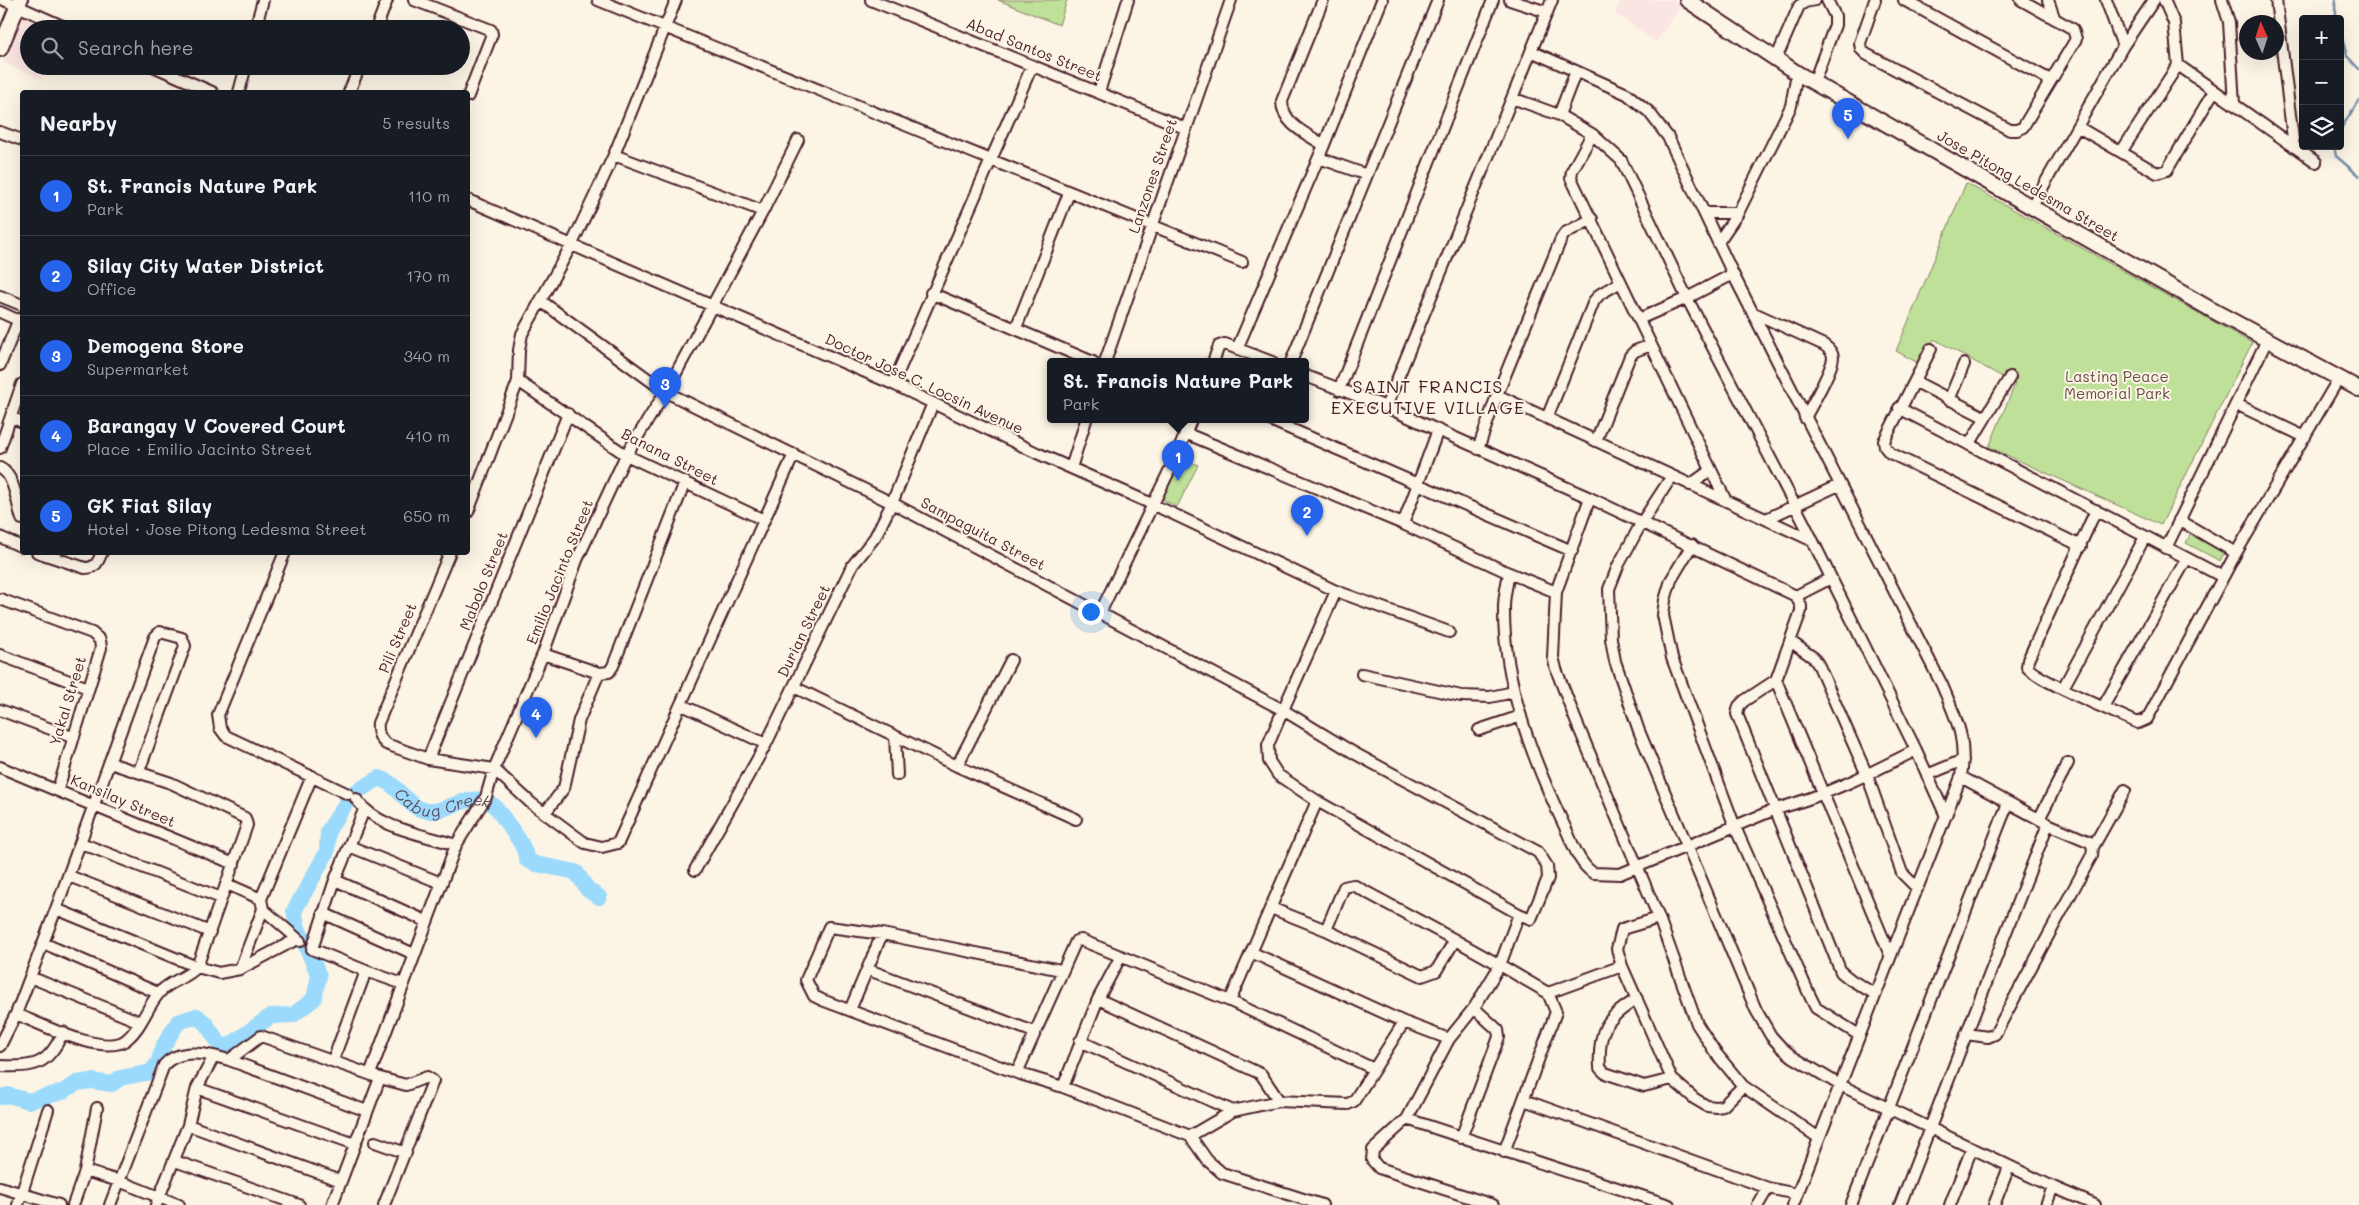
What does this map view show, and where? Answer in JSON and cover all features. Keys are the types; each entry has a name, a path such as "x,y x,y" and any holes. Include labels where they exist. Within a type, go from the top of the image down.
{"main road":[{"name":"Jose Pitong Ledesma Street","path":"1687,0 1797,73 2267,340 2359,389"},
{"path":"0,49 19,3"}],"street":[{"path":"4,0 19,3 52,20"},
{"path":"257,20 263,0"},
{"path":"380,20 388,0"},
{"path":"414,0 465,20"},
{"path":"598,0 1242,262"},
{"path":"470,507 518,381 519,350 522,334 572,244 614,154 676,0"},
{"name":"Abad Santos Street","path":"871,0 1185,128"},
{"path":"1099,92 1128,0"},
{"name":"Lanzones Street","path":"1105,358 1231,0"},
{"path":"1323,0 1282,101 1282,108 1288,121 1324,145"},
{"path":"1237,349 1319,158 1382,0"},
{"path":"1293,358 1438,0"},
{"path":"1340,390 1493,0"},
{"path":"1510,0 1547,12"},
{"path":"1386,407 1552,0"},
{"path":"1776,59 1799,6 1805,2 1815,0"},
{"path":"1814,82 1835,25 1835,16 1827,0"},
{"path":"1875,0 1860,43 1861,49 1866,54 2010,130 2023,128 2076,39 2073,28 2022,0"},
{"path":"1904,0 2050,80"},
{"path":"2048,0 2054,17"},
{"path":"2106,0 2123,46"},
{"path":"2032,206 2123,46 2154,0"},
{"path":"2122,152 2178,65 2174,23 2164,0"},
{"path":"2222,0 2229,22 2234,104"},
{"path":"2276,0 2294,147"},
{"path":"470,22 491,30 492,34 470,91"},
{"path":"1531,50 1627,94 1649,112 1668,137 1733,274 1942,686 1961,732 1963,760 1961,777 1792,1205"},
{"path":"2178,65 2316,162"},
{"path":"893,384 931,293 1032,66"},
{"path":"1559,115 1576,71"},
{"path":"1719,241 1738,213 1791,106 1797,73"},
{"path":"173,75 207,90"},
{"path":"240,90 244,75"},
{"path":"350,90 356,75"},
{"path":"2078,128 2157,173 2167,170 2214,91"},
{"path":"1512,98 1559,115 1592,134 1621,160 1687,298 1796,505 1916,750 1945,814"},
{"path":"0,132 20,139"},
{"path":"1592,134 1572,171 1571,178 1726,501"},
{"name":"Emilio Jacinto Street","path":"332,1205 367,1111 375,1076 402,984 426,921 456,845 486,797 494,769 543,654 578,560 626,455 666,392 763,211 798,140"},
{"path":"614,154 763,211"},
{"path":"1319,158 1367,175"},
{"path":"1016,328 1069,193"},
{"name":"Doctor Jose C. Locsin Avenue","path":"470,201 893,384 1336,591 1449,632"},
{"path":"1705,213 1738,213"},
{"path":"1478,449 1496,395 1561,239 1565,233 1592,219"},
{"path":"1639,319 1687,298 1733,274"},
{"path":"1547,418 1594,301 1600,294 1621,282"},
{"path":"931,293 1084,358"},
{"path":"0,296 20,304"},
{"name":"Sampaguita Street","path":"542,301 666,392 892,503 1283,710 1354,753 1538,852 1547,866 1548,878 1531,918 1519,914"},
{"path":"0,312 20,321 0,365"},
{"path":"1752,312 1824,345 1830,350 1833,357 1830,367 1805,418"},
{"path":"2166,548 2267,340"},
{"path":"1214,358 1219,346 1225,344 1261,358"},
{"path":"1596,441 1630,356 1635,351 1651,345"},
{"path":"1931,350 1916,382 1899,408 1884,441 1885,447 1890,453 2081,546"},
{"path":"1949,400 1964,364"},
{"path":"1309,377 1386,407 1590,498 1796,596 1802,606 1801,611 1776,680 1738,706 1737,714 1841,972 1875,994"},
{"path":"1968,445 2010,377"},
{"path":"2096,510 2028,660 2027,667 2032,673 2138,723 2147,719 2236,553 2339,378"},
{"name":"Banana Street","path":"518,381 626,455 764,520"},
{"path":"1916,382 1984,417"},
{"path":"0,448 20,390"},
{"path":"1496,395 1813,541"},
{"name":"Durian Street","path":"695,870 766,744 852,566 875,536 892,503 933,403"},
{"path":"2236,404 2304,437"},
{"path":"1899,408 2223,577"},
{"name":"Mabolo Street","path":"428,759 568,414"},
{"path":"11,417 20,421"},
{"path":"1070,468 1085,423"},
{"path":"1100,613 1190,423"},
{"path":"1277,423 1572,551"},
{"path":"1403,524 1438,430"},
{"path":"1185,433 1403,524 1509,573 1556,592"},
{"path":"428,759 494,769 545,813 585,843 602,847 618,843 794,454"},
{"path":"0,468 8,474 20,508"},
{"path":"1690,484 1711,470"},
{"path":"1672,476 1642,522 1618,566 1610,589 1611,639 1615,662 1636,723 1687,846 1756,1010 1771,1036 1793,1057 1840,1085 2009,1167 2095,1205"},
{"path":"543,654 599,673 608,672 613,666 684,482"},
{"path":"1766,519 1839,485"},
{"path":"1590,498 1556,592 1553,657 1556,669 1659,918 1697,1024 1715,1052 1743,1086 1819,1138"},
{"path":"2179,520 2236,553"},
{"path":"0,537 20,546"},
{"path":"2063,688 2145,537"},
{"path":"1692,545 1671,580 1663,614 1672,658 1735,827 1810,996 1816,1008 1859,1035"},
{"path":"46,555 85,568 92,568 98,563 101,555"},
{"path":"284,555 218,715 220,728 226,736 352,796 364,810 380,821 456,845"},
{"name":"Pili Street","path":"428,759 386,744 379,735 378,723 449,555"},
{"path":"2103,706 2187,558"},
{"path":"1509,573 1504,606 1506,640 1514,692 1521,716 1554,804 1583,864 1587,869 1599,875 1620,874 1867,775 1916,750"},
{"path":"1796,596 1831,578"},
{"path":"1336,591 1268,745 1270,761 1278,775 1317,802 1519,914 1500,964 1474,1008 1450,1039 1407,1119 1373,1150 1372,1160 1379,1168 1493,1205"},
{"name":"Yakal Street","path":"0,599 95,635 100,640 101,648 72,737 58,789"},
{"path":"0,1046 16,1014 69,876 155,637 160,632 178,636 184,641 183,651 138,772"},
{"path":"1790,640 1814,658 1819,666 1867,775 1902,873 1917,888"},
{"path":"0,655 88,688"},
{"path":"957,766 1012,660"},
{"path":"545,813 564,788 579,720 599,673"},
{"path":"1362,674 1461,696 1490,697 1514,692"},
{"path":"1776,680 1890,955"},
{"path":"794,687 957,766 1076,819"},
{"path":"682,705 766,744"},
{"path":"0,710 72,737"},
{"path":"1479,730 1521,716"},
{"path":"895,736 897,775"},
{"path":"1927,775 1963,760"},
{"path":"16,1014 89,1042 114,1045 128,1038 158,993 170,983 189,976 197,967 234,864 246,825 245,818 171,783 110,763"},
{"path":"1900,1205 1966,1034 2044,821 2068,763"},
{"name":"Kansilay Street","path":"0,767 58,789 234,864"},
{"path":"240,969 262,904 312,776"},
{"path":"1961,777 2008,803 2090,842 2093,848"},
{"path":"1966,1034 1988,1037 1995,1034 2125,790"},
{"path":"1230,1001 1253,953 1317,802"},
{"path":"1851,1205 1887,1108 2008,803"},
{"path":"364,810 335,880 312,949 402,984"},
{"path":"81,843 221,898"},
{"path":"349,846 441,884"},
{"path":"69,876 210,932"},
{"path":"335,880 426,921"},
{"path":"56,909 197,967 219,973 240,969 299,940 262,904 227,884"},
{"path":"1326,930 1344,886 1353,885 1500,964 1548,993 1556,1012 1504,1152"},
{"path":"1272,908 1326,930 1422,976 1436,970 1454,940"},
{"path":"323,913 414,954"},
{"path":"1659,918 1622,929 1617,949 1622,966 1672,1079 1695,1099 1707,1106 1716,1107 1723,1106 1743,1086"},
{"path":"1061,970 845,927 829,927 806,980 814,996 1017,1073 1063,1087 1190,1136 1207,1160 1222,1173 1322,1205"},
{"path":"850,1010 869,970 882,934"},
{"path":"1017,1073 1061,970 1076,941 1090,943 1230,1001 1374,1069"},
{"path":"43,943 158,993"},
{"path":"1253,953 1404,1022 1450,1039"},
{"path":"1063,1087 1098,999 1121,956"},
{"path":"1548,993 1622,966"},
{"path":"869,970 1034,1032"},
{"path":"333,1060 366,971"},
{"path":"30,977 140,1022"},
{"path":"1098,999 1261,1074 1268,1080 1279,1101"},
{"path":"1636,999 1614,1016 1601,1033 1600,1068 1605,1073 1644,1086 1672,1079"},
{"path":"1461,1138 1499,1037 1498,1030 1474,1008"},
{"path":"1190,1136 1234,1111 1279,1101 1348,1104 1360,1095 1404,1022"},
{"path":"0,1066 27,1067 45,1061 58,1045 63,1032"},
{"path":"229,1060 261,1036 401,1085 426,1077 433,1081 384,1205"},
{"path":"1080,1041 1234,1111"},
{"path":"110,1205 164,1065 168,1060 186,1054 201,1053 214,1056 367,1111"},
{"path":"157,1201 175,1161 188,1125 197,1088 214,1056"},
{"path":"197,1088 355,1144"},
{"path":"1524,1100 1768,1188 1797,1194"},
{"path":"73,1205 85,1171 97,1108"},
{"path":"18,1205 48,1110"},
{"path":"1407,1119 1669,1205"},
{"path":"188,1125 341,1181"},
{"path":"375,1142 406,1153"},
{"path":"1950,1205 1972,1148"},
{"path":"175,1161 299,1205"},
{"path":"1994,1205 2009,1167"},
{"path":"85,1171 119,1181 157,1201 179,1205"},
{"path":"0,1187 59,1205"},
{"path":"2046,1205 2053,1187"},
{"path":"1758,1205 1768,1188"}],"shaded area":[{"path":"1621,0 1674,0 1681,5 1656,42 1615,13"},
{"path":"23,14 37,20 21,20"},
{"path":"20,21 20,70 3,63"},
{"path":"32,75 43,75 41,79"}],"green space":[{"path":"998,0 1067,0 1059,25"},
{"name":"Lasting Peace Memorial Park","path":"1966,183 2252,343 2161,525 1989,447 2015,384 1934,339 1920,364 1896,351"},
{"path":"1179,456 1198,465 1177,507 1158,497"},
{"path":"2195,526 2229,544 2220,561 2186,543"}],"waterway":[{"path":"2336,0 2336,15"},
{"path":"2344,45 2347,56 2359,69"},
{"path":"2344,124 2359,100"},
{"path":"2335,150 2336,156 2359,176"},
{"name":"Cabug Creek","path":"0,1097 8,1095 29,1101 62,1092 77,1083 91,1081 112,1084 120,1078 151,1072 158,1063 164,1045 178,1022 197,1016 206,1024 221,1046 229,1046 271,1016 293,1015 314,999 319,976 298,928 294,911 327,852 328,831 352,794 380,778 391,784 411,804 423,810 440,810 466,801 475,800 493,805 519,840 527,860 536,864 576,872 588,890 599,897"}],"place":[{"name":"GK Fiat Silay","path":"1848,139"},
{"name":"Demogena Store","path":"665,408"},
{"name":"St. Francis Nature Park","path":"1178,481"},
{"name":"Silay City Water District","path":"1307,536"},
{"name":"Barangay V Covered Court","path":"536,738"}],"district":[{"name":"SAINT FRANCIS EXECUTIVE VILLAGE","path":"1428,397"}]}
